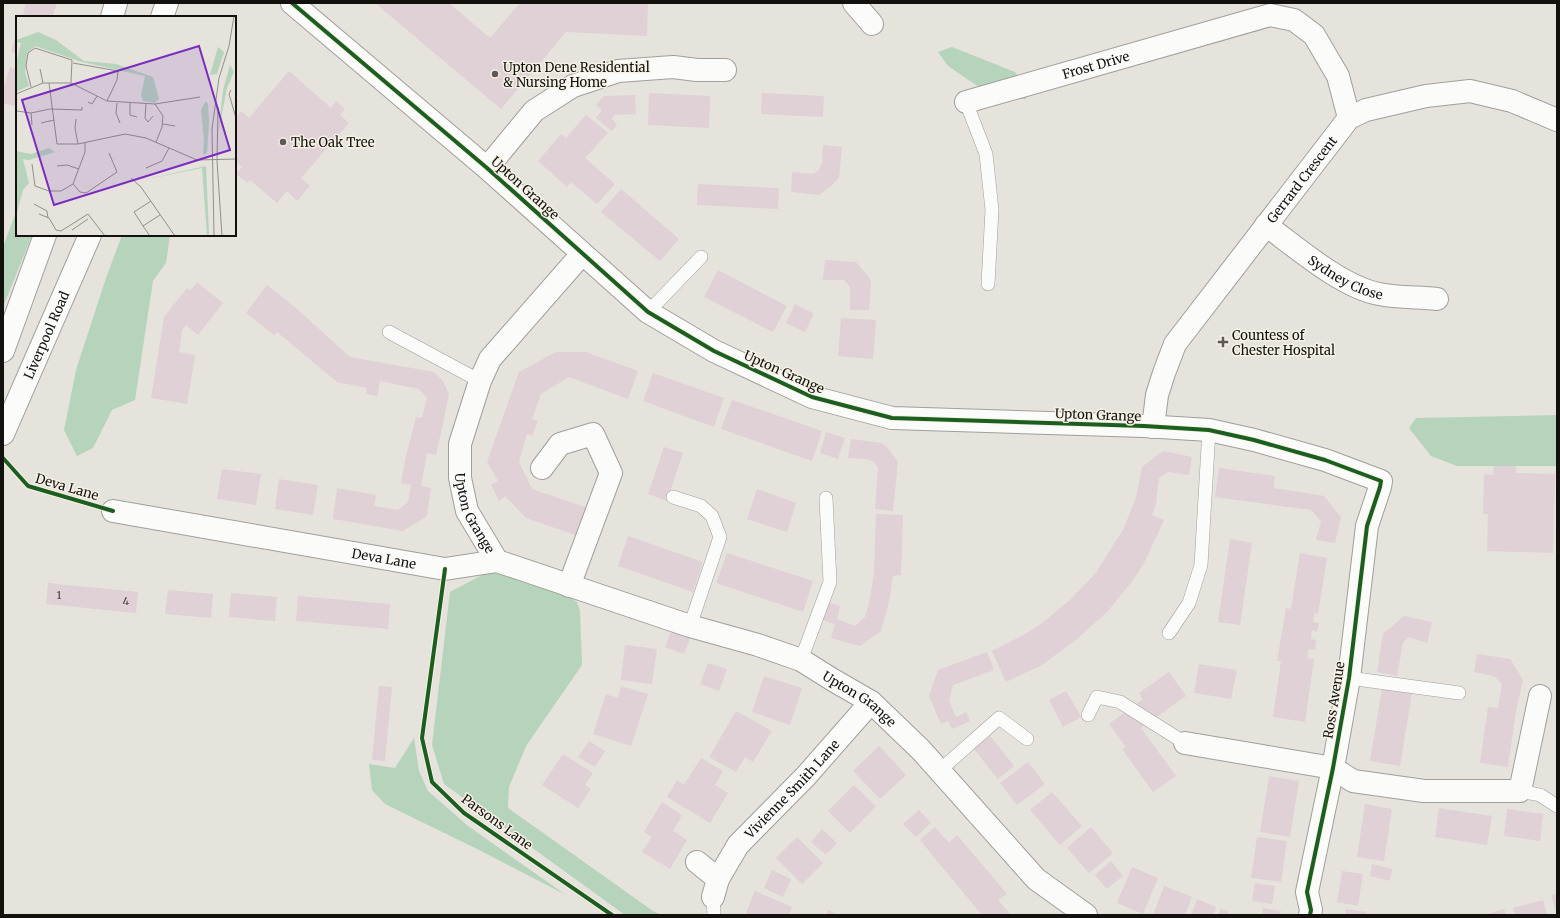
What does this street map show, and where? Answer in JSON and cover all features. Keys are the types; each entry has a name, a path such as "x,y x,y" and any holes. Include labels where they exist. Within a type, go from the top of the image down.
{"main road":[{"path":"112,16 116,3"},
{"path":"162,16 167,3"},
{"name":"Upton Grange","path":"292,3 488,168 648,312 714,351 812,397 892,418 1209,430 1254,440 1325,460 1381,481 1380,487"},
{"path":"854,3 872,24"},
{"name":"Frost Drive","path":"966,102 1270,15 1294,20 1314,34 1338,76 1349,118"},
{"path":"488,168 534,111 573,86 618,72 672,67 697,70 725,70"},
{"name":"Gerrard Crescent","path":"1153,427 1157,395 1175,344 1349,118 1366,110 1426,96 1470,91 1512,101 1557,120"},
{"name":"Sydney Close","path":"1266,225 1325,269 1353,284 1378,294 1437,299"},
{"path":"3,351 45,236"},
{"name":"Liverpool Road","path":"3,434 90,236"},
{"name":"Upton Grange","path":"582,254 490,359 480,381 460,444 460,478 467,511 497,561 690,626 758,644 801,660 870,702 920,750 1036,879 1086,915"},
{"path":"542,468 560,444 593,434 611,473 569,586"},
{"name":"Ross Avenue","path":"1310,915 1311,910 1306,892 1333,768 1349,678 1367,526 1380,487"},
{"name":"Deva Lane","path":"113,511 445,569 497,561"},
{"path":"1186,743 1333,768 1353,781 1424,791 1520,791 1540,696"},
{"name":"Vivienne Smith Lane","path":"715,897 738,845 806,776 870,702"},
{"name":"Vivienne Smith Lane","path":"697,862 715,897"}],"lane":[{"name":"Frost Drive","path":"966,102 986,154 992,210 988,284"},
{"path":"648,312 701,257"},
{"path":"389,332 480,381"},
{"path":"1169,633 1189,603 1201,565 1209,430"},
{"path":"673,497 701,506 712,516 720,537 690,626"},
{"path":"801,660 830,582 826,498"},
{"path":"1349,678 1459,693"},
{"path":"1088,715 1097,697 1120,702 1186,743"},
{"path":"939,771 999,718 1027,739"},
{"path":"1520,791 1540,795 1557,806"}],"green space":[{"path":"952,47 1015,72 1027,89 1026,99 1006,99 976,85 948,66 938,52"},
{"path":"16,212 16,236 32,236 3,307 3,247"},
{"path":"122,236 170,236 166,263 153,281 135,400 112,410 93,448 77,456 64,430 76,370 106,278"},
{"path":"1557,415 1557,466 1457,466 1431,456 1409,428 1416,418"},
{"path":"488,572 500,574 571,598 577,602 580,611 582,665 526,746 509,787 508,808 653,911 661,915 625,915 444,784 432,745 450,592"},
{"path":"414,738 419,771 428,791 468,826 566,895 385,804 372,790 369,764 395,768"}],"building":[{"path":"26,3 57,3 52,16 30,16 23,14"},
{"name":"Upton Dene Residential & Nursing Home","path":"375,3 449,3 490,38 520,3 648,3 647,36 566,32 501,109"},
{"path":"16,35 16,54 11,52"},
{"path":"10,67 16,70 16,107 3,103 3,89"},
{"name":"The Oak Tree","path":"289,71 331,108 336,101 345,109 340,115 349,123 301,178 310,186 297,201 287,191 277,203 250,180 247,183 236,174 242,167 236,162 236,118 241,111 249,118"},
{"path":"649,93 710,96 709,128 648,125"},
{"path":"762,93 824,96 823,117 761,114"},
{"path":"635,95 636,114 614,115 612,119 617,125 612,131 596,118 602,110 596,105 604,96"},
{"path":"586,115 608,133 585,158 615,184 597,204 571,182 567,187 538,161 561,134 566,138"},
{"path":"823,145 842,147 839,178 819,195 791,192 792,172 813,174 818,171 822,164"},
{"path":"698,184 779,188 778,209 697,205"},
{"path":"621,189 679,239 660,261 601,212"},
{"path":"825,260 856,262 871,280 869,310 850,310 850,287 844,280 823,280"},
{"path":"718,270 787,306 773,332 704,297"},
{"path":"197,282 223,303 198,335 186,325 182,330 179,352 195,355 187,404 151,398 164,317 187,288 191,290"},
{"path":"267,285 296,308 350,357 434,372 443,381 449,394 443,423 436,455 427,453 421,486 431,488 427,516 403,531 333,519 337,488 376,495 374,506 398,510 408,502 411,485 401,483 405,460 416,417 422,418 427,398 419,389 380,381 377,396 366,394 367,388 337,382 277,332 274,335 246,313"},
{"path":"795,304 814,314 805,332 786,323"},
{"path":"841,318 876,320 873,359 838,356"},
{"path":"556,352 586,352 638,371 628,399 569,377 541,394 532,419 538,421 532,436 527,434 519,462 532,489 588,508 578,536 526,518 505,496 499,501 491,485 498,481 487,462 519,372"},
{"path":"653,373 724,398 714,427 643,401"},
{"path":"732,400 822,431 812,461 721,429"},
{"path":"826,432 845,438 838,459 820,453"},
{"path":"851,439 882,443 898,462 893,511 875,509 878,467 874,462 867,459 848,458"},
{"path":"664,447 683,453 667,501 648,494"},
{"path":"1163,451 1192,457 1189,475 1168,472 1159,478 1156,504 1152,515 1164,520 1145,561 1134,579 1108,611 1077,639 1042,665 1006,682 992,651 1041,624 1070,600 1095,574 1124,528 1136,497 1142,467"},
{"path":"1494,466 1516,466 1516,473 1555,474 1553,553 1487,551 1488,514 1483,514 1484,474 1493,475"},
{"path":"1219,468 1275,476 1274,488 1324,496 1341,517 1335,543 1316,540 1321,521 1311,510 1215,497"},
{"path":"222,469 261,474 256,505 217,499"},
{"path":"279,479 318,485 313,515 275,509"},
{"path":"757,489 796,503 787,532 747,519"},
{"path":"876,514 903,515 901,575 893,576 889,602 881,631 860,646 831,638 835,624 823,620 828,602 840,606 837,619 855,626 865,617 870,599 874,573"},
{"path":"628,536 703,562 693,592 618,566"},
{"path":"1230,539 1252,543 1240,625 1218,622"},
{"path":"727,553 813,581 803,612 716,583"},
{"path":"1300,553 1327,558 1318,614 1314,613 1313,622 1319,623 1317,632 1312,630 1311,639 1316,640 1315,650 1309,649 1307,658 1314,659 1305,722 1273,717 1281,661 1277,661 1286,608 1291,609"},
{"path":"48,583 138,592 136,613 46,604"},
{"path":"168,590 213,594 211,618 165,614"},
{"path":"231,593 277,597 275,621 229,617"},
{"path":"298,596 390,604 388,629 296,621"},
{"path":"1404,616 1432,622 1427,643 1408,637 1403,643 1397,676 1377,672 1383,634"},
{"path":"672,629 691,636 684,654 665,647"},
{"path":"625,645 657,649 652,684 621,680"},
{"path":"987,652 994,670 953,685 949,700 956,717 966,712 970,721 952,729 948,721 941,724 929,696 938,670"},
{"path":"1477,654 1510,659 1523,680 1516,711 1508,767 1480,763 1488,707 1498,708 1502,684 1494,676 1474,672"},
{"path":"708,663 727,669 719,691 700,684"},
{"path":"1199,664 1237,670 1231,699 1194,693"},
{"path":"1169,672 1186,696 1141,728 1176,776 1153,792 1122,749 1126,747 1109,724 1143,699 1139,693"},
{"path":"764,676 802,688 790,725 752,712"},
{"path":"379,686 392,687 385,761 372,760"},
{"path":"621,686 648,694 631,746 593,734 606,694 618,698"},
{"path":"1382,689 1412,693 1400,766 1370,761"},
{"path":"1066,691 1081,717 1063,727 1049,700"},
{"path":"736,711 772,731 753,762 745,757 736,772 709,757"},
{"path":"990,736 1014,766 998,779 974,749"},
{"path":"589,741 605,751 595,767 578,757"},
{"path":"879,746 906,775 880,799 853,771"},
{"path":"563,754 593,773 585,785 591,789 578,808 542,785"},
{"path":"701,758 723,771 715,785 728,793 710,823 667,797 677,780 684,785"},
{"path":"1028,762 1045,784 1017,805 1000,783"},
{"path":"1269,776 1299,781 1290,837 1260,832"},
{"path":"854,785 876,806 850,833 828,811"},
{"path":"1052,792 1082,826 1060,845 1030,810"},
{"path":"662,802 682,815 673,831 687,840 670,869 642,852 652,837 644,832"},
{"path":"1365,804 1392,809 1384,861 1357,857"},
{"path":"1439,808 1492,816 1487,845 1435,837"},
{"path":"1507,809 1543,814 1540,841 1504,836"},
{"path":"919,810 931,823 916,837 903,824"},
{"path":"935,827 949,843 957,835 1007,894 998,900 1011,915 982,915 920,840"},
{"path":"1091,827 1113,853 1089,873 1067,848"},
{"path":"822,829 837,843 826,855 811,842"},
{"path":"797,837 823,863 802,884 776,858"},
{"path":"1257,837 1287,841 1281,882 1251,878"},
{"path":"1111,861 1123,876 1107,889 1095,875"},
{"path":"1372,864 1392,869 1390,881 1370,876"},
{"path":"1132,867 1158,878 1143,914 1117,903"},
{"path":"772,870 791,879 783,897 764,888"},
{"path":"1342,871 1363,874 1358,906 1337,902"},
{"path":"1255,883 1275,886 1272,904 1252,901"},
{"path":"1164,886 1192,897 1185,915 1153,915"},
{"path":"755,891 792,907 789,915 745,915"},
{"path":"1557,894 1557,915 1551,895"},
{"path":"1197,899 1216,907 1213,915 1191,915"},
{"path":"1543,900 1547,915 1515,915 1513,908"},
{"path":"1263,908 1281,911 1280,915 1262,915"},
{"path":"1220,909 1228,911 1228,915 1219,915"},
{"path":"1346,909 1366,912 1366,915 1345,915"},
{"path":"1504,909 1506,915 1485,915"},
{"path":"828,910 839,915 826,915"}],"cycle path":[{"path":"292,3 487,168 648,312 714,351 812,397 892,418 1144,426 1209,430 1254,440 1325,460 1381,481 1367,526 1349,678 1333,768 1307,892 1311,910 1310,915"},
{"path":"3,458 28,486 113,511"},
{"name":"Parsons Lane","path":"445,569 422,738 432,782 464,813 612,915"}],"place":[{"name":"Upton Dene Residential & Nursing Home","path":"495,74"},
{"name":"The Oak Tree","path":"283,142"},
{"name":"Countess of Chester Hospital","path":"1223,342"}]}
